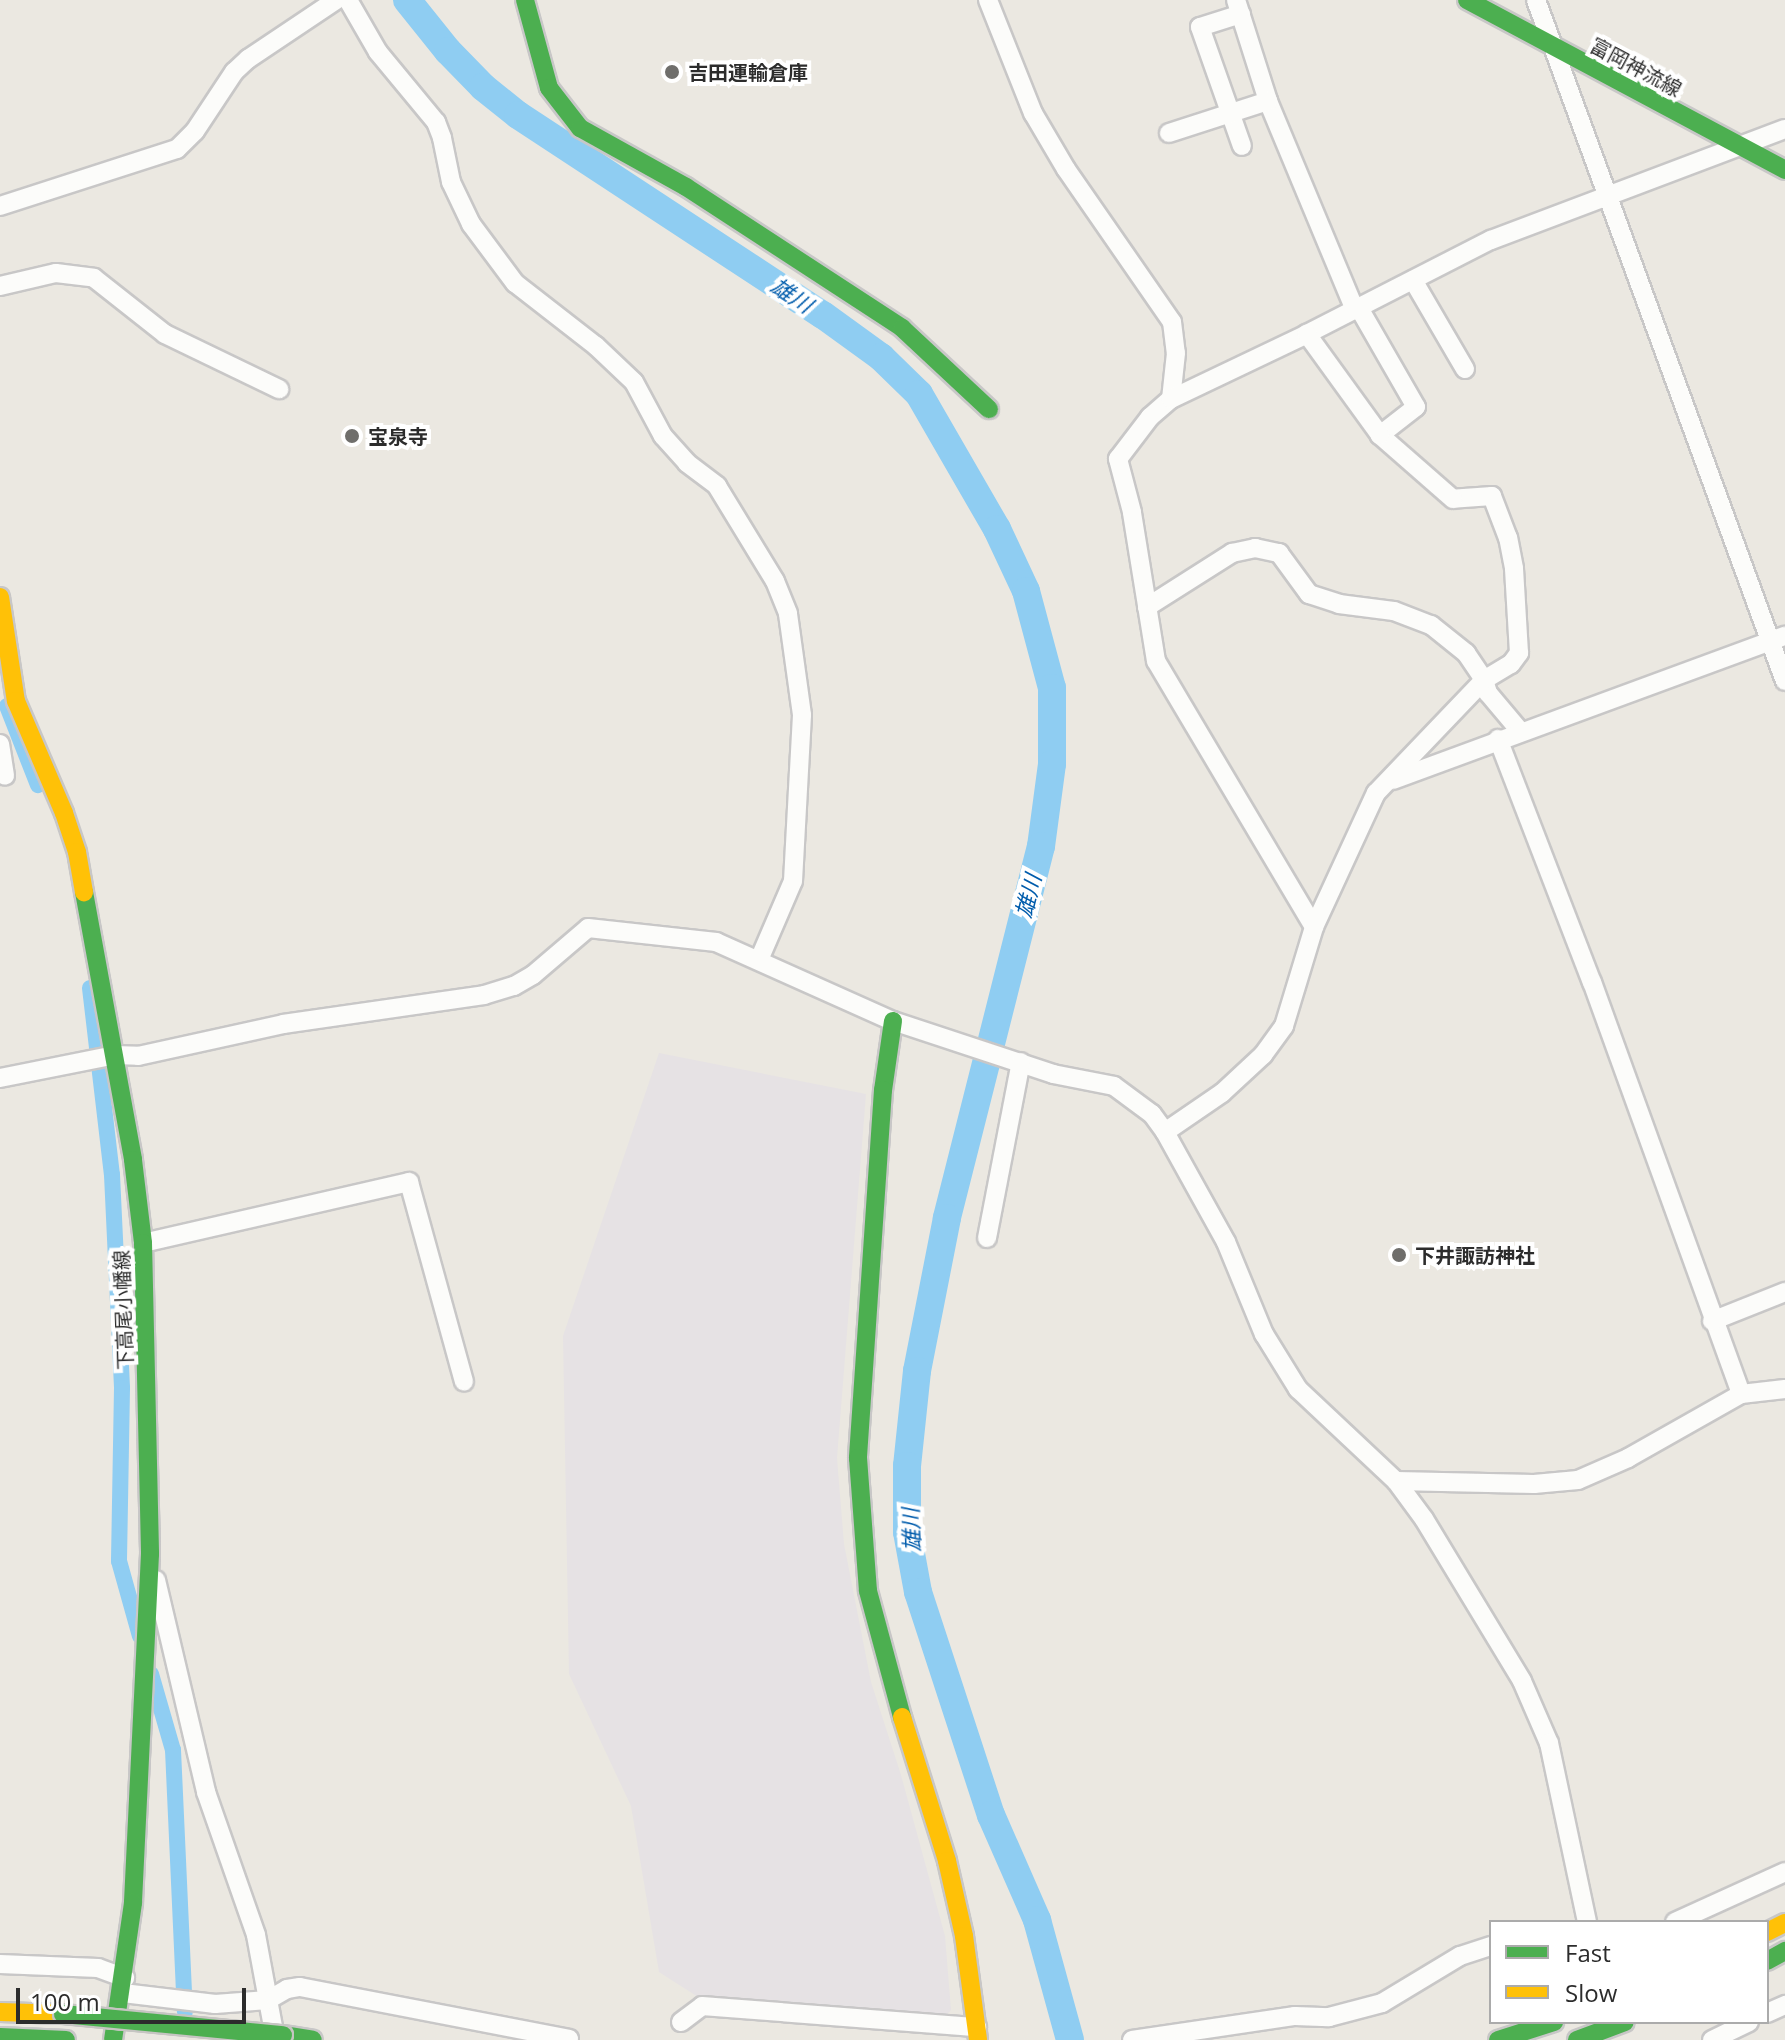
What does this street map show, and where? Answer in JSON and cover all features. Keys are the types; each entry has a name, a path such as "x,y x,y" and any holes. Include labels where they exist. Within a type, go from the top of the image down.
{"main road":[{"path":"525,0 549,88 580,128 686,187 902,328 989,409"},
{"name":"富岡神流線","path":"1467,0 1785,170"},
{"name":"下高尾小幡線","path":"0,597 16,701 64,813 77,852 115,1055 143,1243 150,1554 133,1903 124,1986 113,2040"},
{"path":"893,1021 883,1090 858,1458 863,1540 868,1591 892,1683 947,1861 964,1936 977,2034"},
{"path":"0,2012 63,2014 313,2040"},
{"path":"1498,2040 1548,2024"},
{"path":"1577,2040 1620,2024"},
{"path":"0,2037 64,2040"}],"street":[{"path":"0,206 177,149 195,131 234,72 248,59 336,0"},
{"path":"348,0 378,52 436,122 451,182 471,224 515,283 596,346 634,382 663,436 687,463 717,486 775,581 788,614 802,715 799,793 793,881 759,960"},
{"path":"988,0 1033,113 1066,169 1172,322 1176,353 1171,399"},
{"path":"1536,0 1606,195 1778,638 1785,681"},
{"path":"1242,146 1200,27 1239,4 1268,101 1357,309 1416,407 1380,435"},
{"path":"1169,133 1268,101"},
{"path":"1314,927 1156,661 1132,512 1118,459 1150,417 1171,399 1491,240 1785,129"},
{"path":"0,286 56,273 94,278 165,334 279,389"},
{"path":"1413,280 1465,369"},
{"path":"1307,334 1380,435 1453,499 1492,496 1514,568 1519,653 1511,664 1484,680 1414,750 1393,780"},
{"path":"1147,607 1232,553 1255,548 1279,553 1309,594 1339,604 1394,611 1431,625 1466,653 1484,680 1488,693 1520,731"},
{"path":"1165,1132 1222,1093 1263,1055 1284,1026 1314,927 1376,793 1393,780 1498,739 1778,638"},
{"path":"1498,739 1592,982 1712,1321 1741,1394"},
{"path":"0,744 5,776"},
{"path":"0,1078 115,1055 138,1056 328,1016 484,995 514,986 533,975 588,928 716,942 828,995 893,1021 1053,1074 1114,1086 1152,1114 1165,1132 1226,1242 1277,1357 1298,1389 1396,1481 1424,1519 1522,1681 1549,1743 1580,1919"},
{"path":"987,1238 1019,1061"},
{"path":"143,1243 409,1182 464,1382"},
{"path":"1712,1321 1785,1292"},
{"path":"1396,1481 1534,1484 1578,1480 1628,1458 1741,1394 1785,1389"},
{"path":"150,1554 206,1792 256,1935 268,2000 279,2038"},
{"path":"1679,1920 1785,1872"},
{"path":"1132,2040 1295,2016 1329,2017 1382,2003 1460,1956 1489,1947"},
{"path":"0,1964 98,1968 124,1986 215,2004 268,2000 287,1989 322,1989 569,2039"},
{"path":"681,2022 702,2006 977,2034"},
{"path":"1712,2040 1745,2024"}],"shaded area":[{"path":"659,1053 866,1094 837,1458 844,1544 871,1682 901,1775 945,1936 951,2010 942,2020 698,1997 659,1972 631,1806 569,1674 563,1336"}],"waterway":[{"name":"雄川","path":"407,0 448,51 483,87 518,115 823,315 881,357 919,394 997,529 1026,591 1052,688 1052,764 1041,846 947,1218 917,1371 907,1466 907,1532 918,1592 991,1815 1037,1920 1070,2040"},
{"path":"7,706 38,785"},
{"path":"90,988 112,1175 122,1388 119,1561 140,1636"},
{"path":"151,1674 173,1750 185,2012"}],"traffic: fast":[{"path":"525,0 549,88 580,128 686,187 902,328 989,409"},
{"path":"1467,0 1785,170"},
{"path":"84,892 133,1160 143,1243 150,1554 133,1903 113,2040"},
{"path":"893,1021 883,1090 858,1458 868,1591 902,1717"},
{"path":"1769,1960 1785,1951"},
{"path":"63,2014 283,2035"},
{"path":"1498,2040 1548,2024"},
{"path":"1577,2040 1620,2024"},
{"path":"283,2035 313,2040"},
{"path":"0,2037 66,2040"}],"traffic: slow":[{"path":"0,597 16,701 64,813 77,852 84,892"},
{"path":"902,1717 947,1861 964,1936 978,2040"},
{"path":"1769,1931 1785,1923"},
{"path":"0,2012 63,2014"}],"place":[{"name":"吉田運輸倉庫","path":"672,72"},
{"name":"宝泉寺","path":"352,436"},
{"name":"下井諏訪神社","path":"1399,1255"}]}
